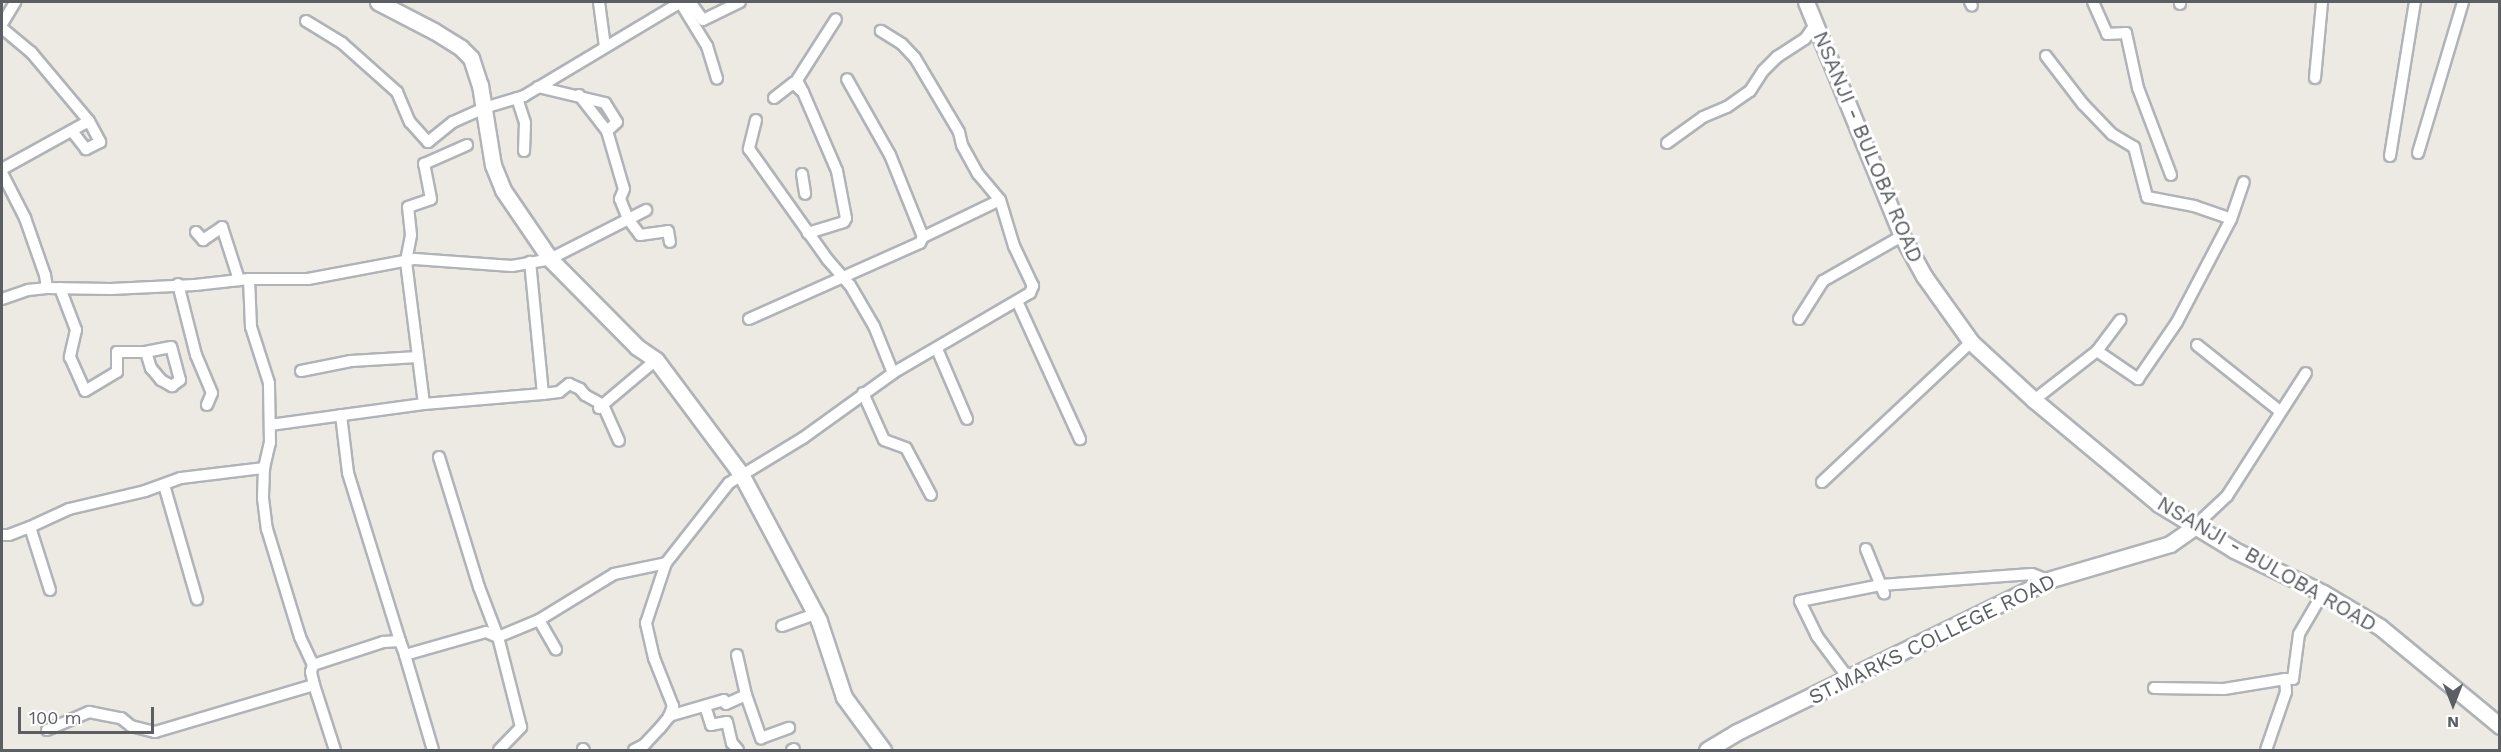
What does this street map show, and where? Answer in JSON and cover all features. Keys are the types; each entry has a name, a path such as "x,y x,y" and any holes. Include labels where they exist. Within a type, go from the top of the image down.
{"main road":[{"path":"378,2 461,48 476,68 493,165 503,190 550,259 637,347 656,360 741,474 815,614 844,697 877,745 884,750"},
{"name":"NSANJI - BULOBA ROAD","path":"1806,2 1902,236 1924,276 1971,342 2127,480 2194,527 2234,550 2323,593 2380,627 2499,726"},
{"name":"ST.MARKS COLLEGE ROAD","path":"1707,750 1737,732 2048,580 2170,544 2194,527"}],"street":[{"path":"15,2 2,26 31,52 89,121 100,142 86,149 72,130"},
{"path":"599,2 605,47"},
{"path":"306,21 342,43 398,92 411,122 428,142 453,122 484,108 517,98 538,87 605,47 667,5 680,2 707,46 717,78"},
{"path":"690,2 701,18 708,20 740,2"},
{"path":"2093,2 2107,34 2126,33 2138,88 2171,175"},
{"path":"2315,78 2322,2"},
{"path":"2390,156 2415,2"},
{"path":"2418,153 2463,2"},
{"path":"808,233 844,222 846,218 837,171 797,80 836,19"},
{"path":"1666,143 1703,117 1727,107 1750,91 1763,71 1778,57 1805,39 1816,23"},
{"path":"643,749 669,716 673,706 654,658 646,623 666,564 729,483 803,438 893,373 1030,293 1033,286 1014,246 1000,200 974,166 962,145 959,132 915,57 902,44 881,31"},
{"path":"2046,56 2083,104 2112,135 2134,147 2147,197 2194,206 2231,219"},
{"path":"847,79 890,155 923,237"},
{"path":"774,98 793,83 803,92"},
{"path":"538,87 579,95 607,131 618,159 624,189 620,199 628,219 640,235 668,231 670,242"},
{"path":"517,98 525,123 524,151"},
{"path":"756,120 748,149 808,233 850,285 874,326 893,373"},
{"path":"47,288 45,275 25,218 2,171 89,121"},
{"path":"424,404 406,261 411,235 408,207 430,199 424,164 467,145"},
{"path":"802,174 805,194"},
{"path":"2097,351 2138,378 2177,322 2231,219 2244,182"},
{"path":"748,320 920,243 923,237 1000,200"},
{"path":"2,299 28,290 47,288 111,289 328,277 406,261 431,259 504,266 550,259 646,210"},
{"path":"196,232 203,240 222,227 244,280 251,327 269,383 270,443 264,468 263,498 267,529 297,627 313,665 311,672 314,685 335,750"},
{"path":"1799,319 1823,281 1902,236"},
{"path":"530,262 543,394"},
{"path":"178,284 196,356 212,393 207,405"},
{"path":"60,288 76,330 70,357 85,391 117,372 117,352 146,352"},
{"path":"1017,301 1080,439"},
{"path":"2034,400 2097,351 2120,320"},
{"path":"1822,482 1971,342"},
{"path":"2197,345 2282,411"},
{"path":"937,349 967,419"},
{"path":"301,371 351,361 418,357"},
{"path":"601,406 656,360"},
{"path":"2194,527 2227,496 2306,373"},
{"path":"270,425 424,404 559,392 569,384 601,406 619,441"},
{"path":"863,393 884,440 906,448 931,495"},
{"path":"341,415 348,473 433,750"},
{"path":"439,457 479,587 498,637 522,727 499,750"},
{"path":"2,535 30,528 69,509 197,475 264,468"},
{"path":"164,484 197,599"},
{"path":"30,528 51,590"},
{"path":"1866,549 1882,589"},
{"path":"405,655 486,632 498,637 539,620 614,574 666,564"},
{"path":"1849,679 1817,636 1800,601 1882,589 2032,574 2048,580"},
{"path":"2154,688 2224,689 2293,679 2299,634 2323,593"},
{"path":"782,626 815,614"},
{"path":"539,620 556,649"},
{"path":"313,665 376,644 400,641"},
{"path":"736,655 746,695 761,738 789,728"},
{"path":"2266,750 2286,692 2285,679"},
{"path":"47,730 89,712 121,718 131,726 154,732 314,685"},
{"path":"669,716 724,700 726,704 746,695"},
{"path":"705,706 711,725 727,722 732,743 738,750"}]}
